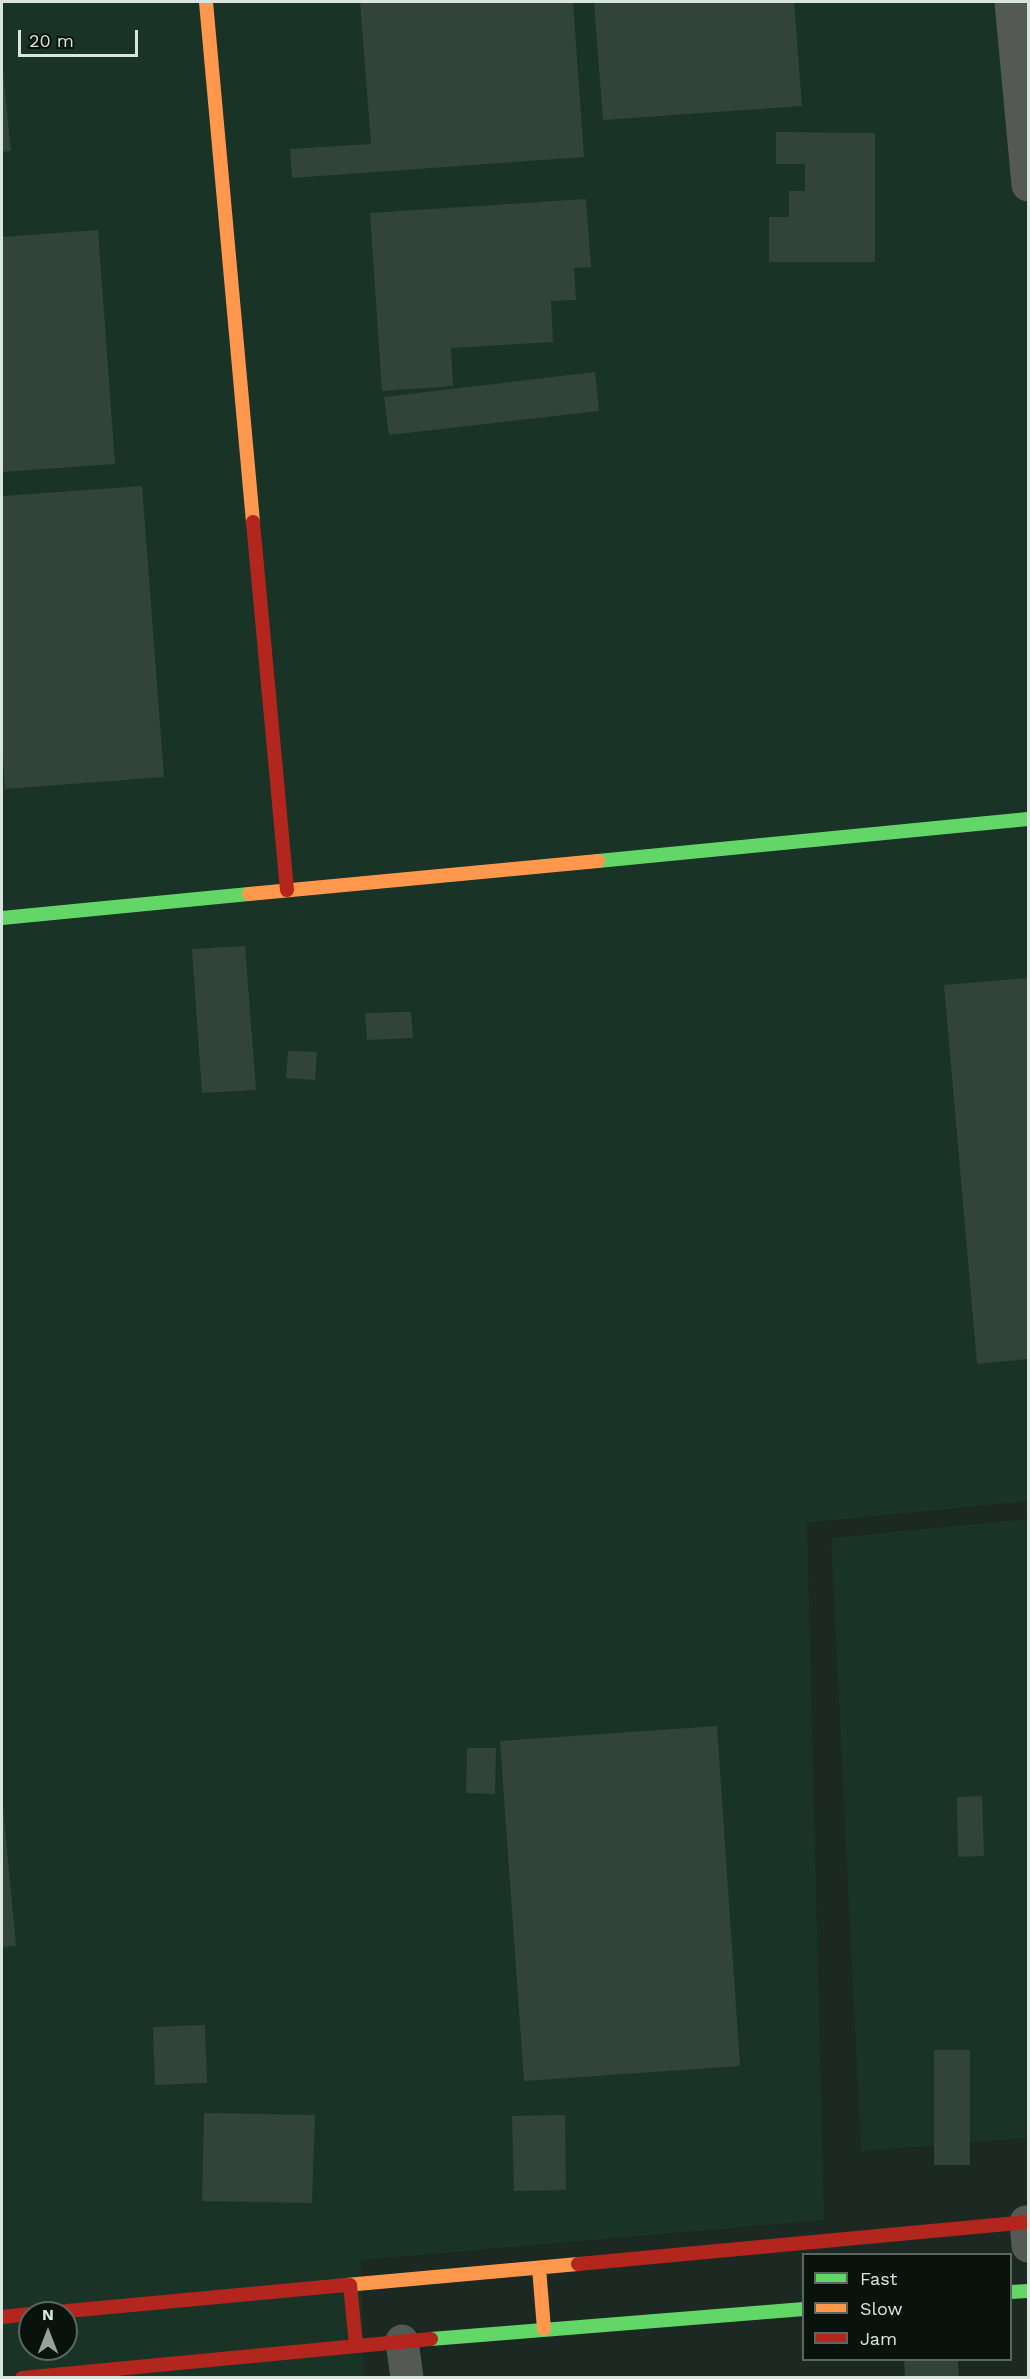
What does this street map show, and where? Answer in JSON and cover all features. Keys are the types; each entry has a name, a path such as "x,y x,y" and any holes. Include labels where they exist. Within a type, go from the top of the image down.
{"street":[{"path":"206,2 287,890"},
{"path":"1011,2 1029,185"},
{"path":"2,918 1029,819"},
{"path":"78,2310 539,2268 1028,2230"},
{"path":"539,2268 544,2329"},
{"path":"350,2285 356,2345"},
{"path":"1012,2292 1029,2291"},
{"path":"22,2378 356,2345 802,2309"},
{"path":"2,2317 18,2315"},
{"path":"402,2341 407,2378"}],"shaded area":[{"path":"2,2 1028,2 1028,1501 807,1523 824,2220 361,2260 364,2377 2,2378"},
{"path":"1028,1519 1028,2138 861,2151 831,1538"}],"building":[{"path":"360,2 573,2 584,157 292,178 290,149 371,144"},
{"path":"594,2 794,2 802,106 603,120"},
{"path":"2,62 11,151 2,152"},
{"path":"776,132 875,133 875,262 769,262 769,217 789,217 789,191 805,191 805,164 776,164"},
{"path":"586,199 591,267 574,268 576,300 551,301 553,342 451,348 453,386 382,391 370,213"},
{"path":"98,230 115,464 2,472 2,237"},
{"path":"595,372 599,411 389,435 384,397"},
{"path":"142,486 164,777 5,789 2,742 2,496"},
{"path":"245,946 256,1090 202,1093 192,949"},
{"path":"1028,978 1028,1359 977,1364 944,985"},
{"path":"411,1012 413,1038 367,1040 365,1013"},
{"path":"288,1051 317,1052 315,1080 286,1078"},
{"path":"717,1726 740,2066 524,2081 500,1741"},
{"path":"467,1748 496,1748 495,1794 466,1793"},
{"path":"2,1796 16,1946 2,1947"},
{"path":"982,1796 984,1856 958,1857 957,1797"},
{"path":"205,2025 207,2083 155,2085 153,2027"},
{"path":"934,2050 970,2050 970,2165 934,2165"},
{"path":"204,2113 315,2115 312,2203 202,2201"},
{"path":"565,2115 566,2190 514,2191 512,2116"},
{"path":"904,2361 958,2361 959,2378 905,2378"}],"traffic: fast":[{"path":"598,861 1028,819"},
{"path":"2,918 249,894"},
{"path":"1012,2292 1028,2291"},
{"path":"431,2339 802,2309"}],"traffic: slow":[{"path":"206,2 253,522"},
{"path":"249,894 598,861"},
{"path":"346,2285 578,2264"},
{"path":"539,2268 544,2329"}],"traffic: jam":[{"path":"253,522 287,890"},
{"path":"578,2264 1028,2222"},
{"path":"78,2310 346,2285"},
{"path":"350,2285 356,2345"},
{"path":"2,2317 18,2315"},
{"path":"22,2378 431,2339"}]}
